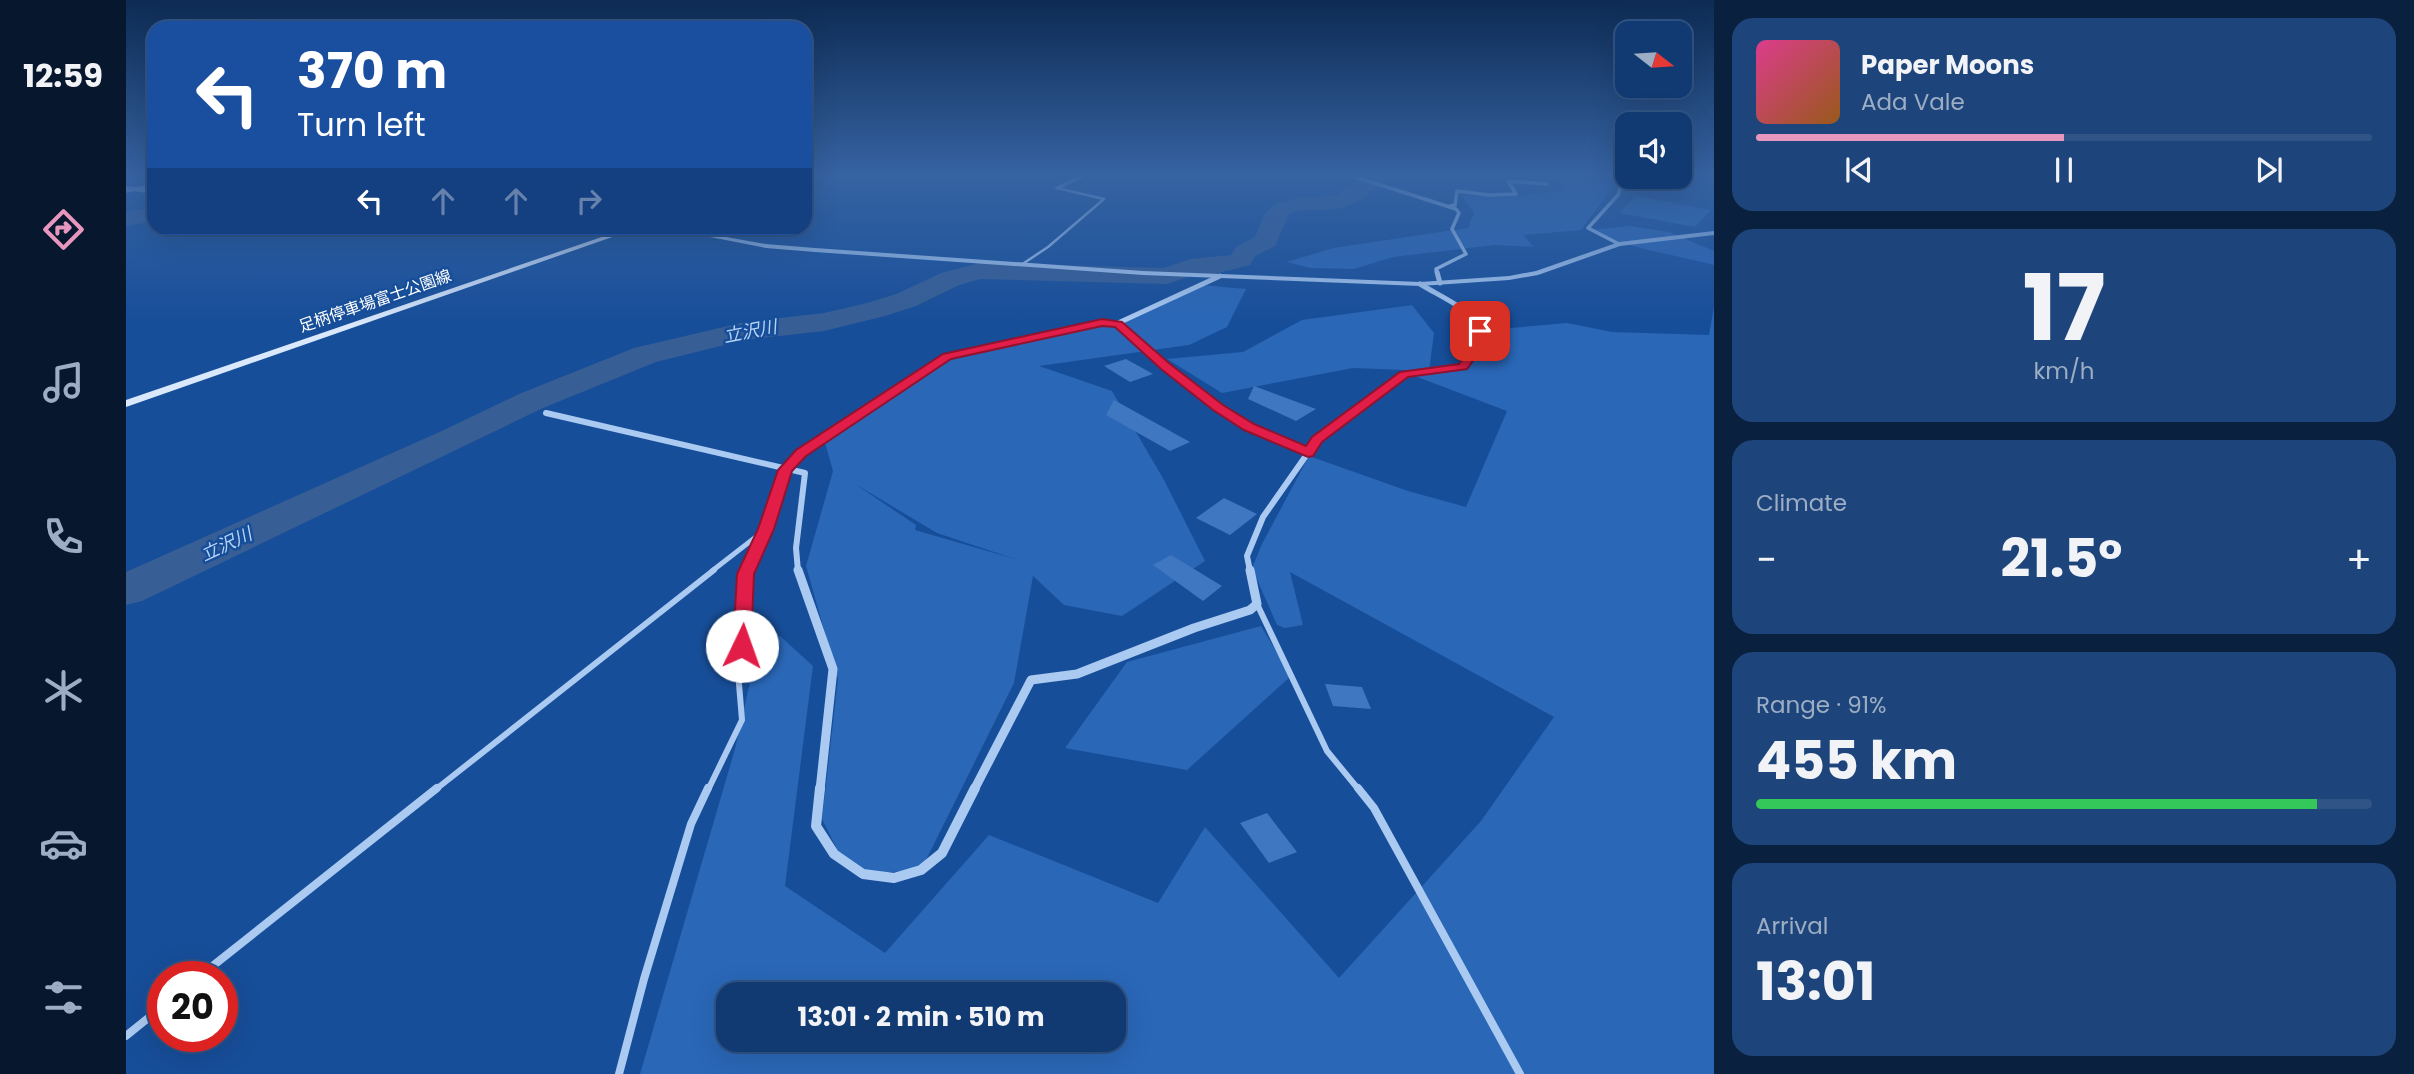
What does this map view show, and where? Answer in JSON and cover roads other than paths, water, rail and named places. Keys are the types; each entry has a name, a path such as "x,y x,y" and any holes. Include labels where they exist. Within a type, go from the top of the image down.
{"main road":[{"name":"足柄停車場富士公園線","path":"126,404 614,235"}],"street":[{"path":"1440,283 1436,269 1466,254 1452,229 1454,224"},
{"path":"1592,224 1588,228 1619,244"},
{"path":"706,235 766,246 1020,265 1143,273 1420,284 1478,282 1538,273 1619,244 1714,233"},
{"path":"786,470 801,453 947,357 1102,323 1116,324 1186,289 1220,276"},
{"path":"546,413 805,473 796,548 799,578 833,669 816,825 834,854 863,874 894,878 922,870 942,853 1031,680 1077,674 1194,628 1250,610 1257,604 1247,556 1263,517 1317,440 1405,374 1463,367 1472,358 1480,343 1480,331 1475,321 1420,284"},
{"path":"1116,324 1218,408 1249,427 1308,453"}],"lane":[{"path":"1020,265 1048,247 1075,224"},
{"path":"619,1074 691,824 741,720 740,684 746,574 766,529 786,470"},
{"path":"219,961 766,529"},
{"path":"1257,604 1326,751 1374,808 1520,1074"},
{"path":"126,1035 147,1019"}],"waterway":[{"name":"立沢川","path":"126,590 459,437 531,401 645,355 745,331 824,322 875,310 906,300 950,279 980,271 1167,276 1190,267 1214,266 1241,260 1245,252 1266,241 1272,224"}]}
